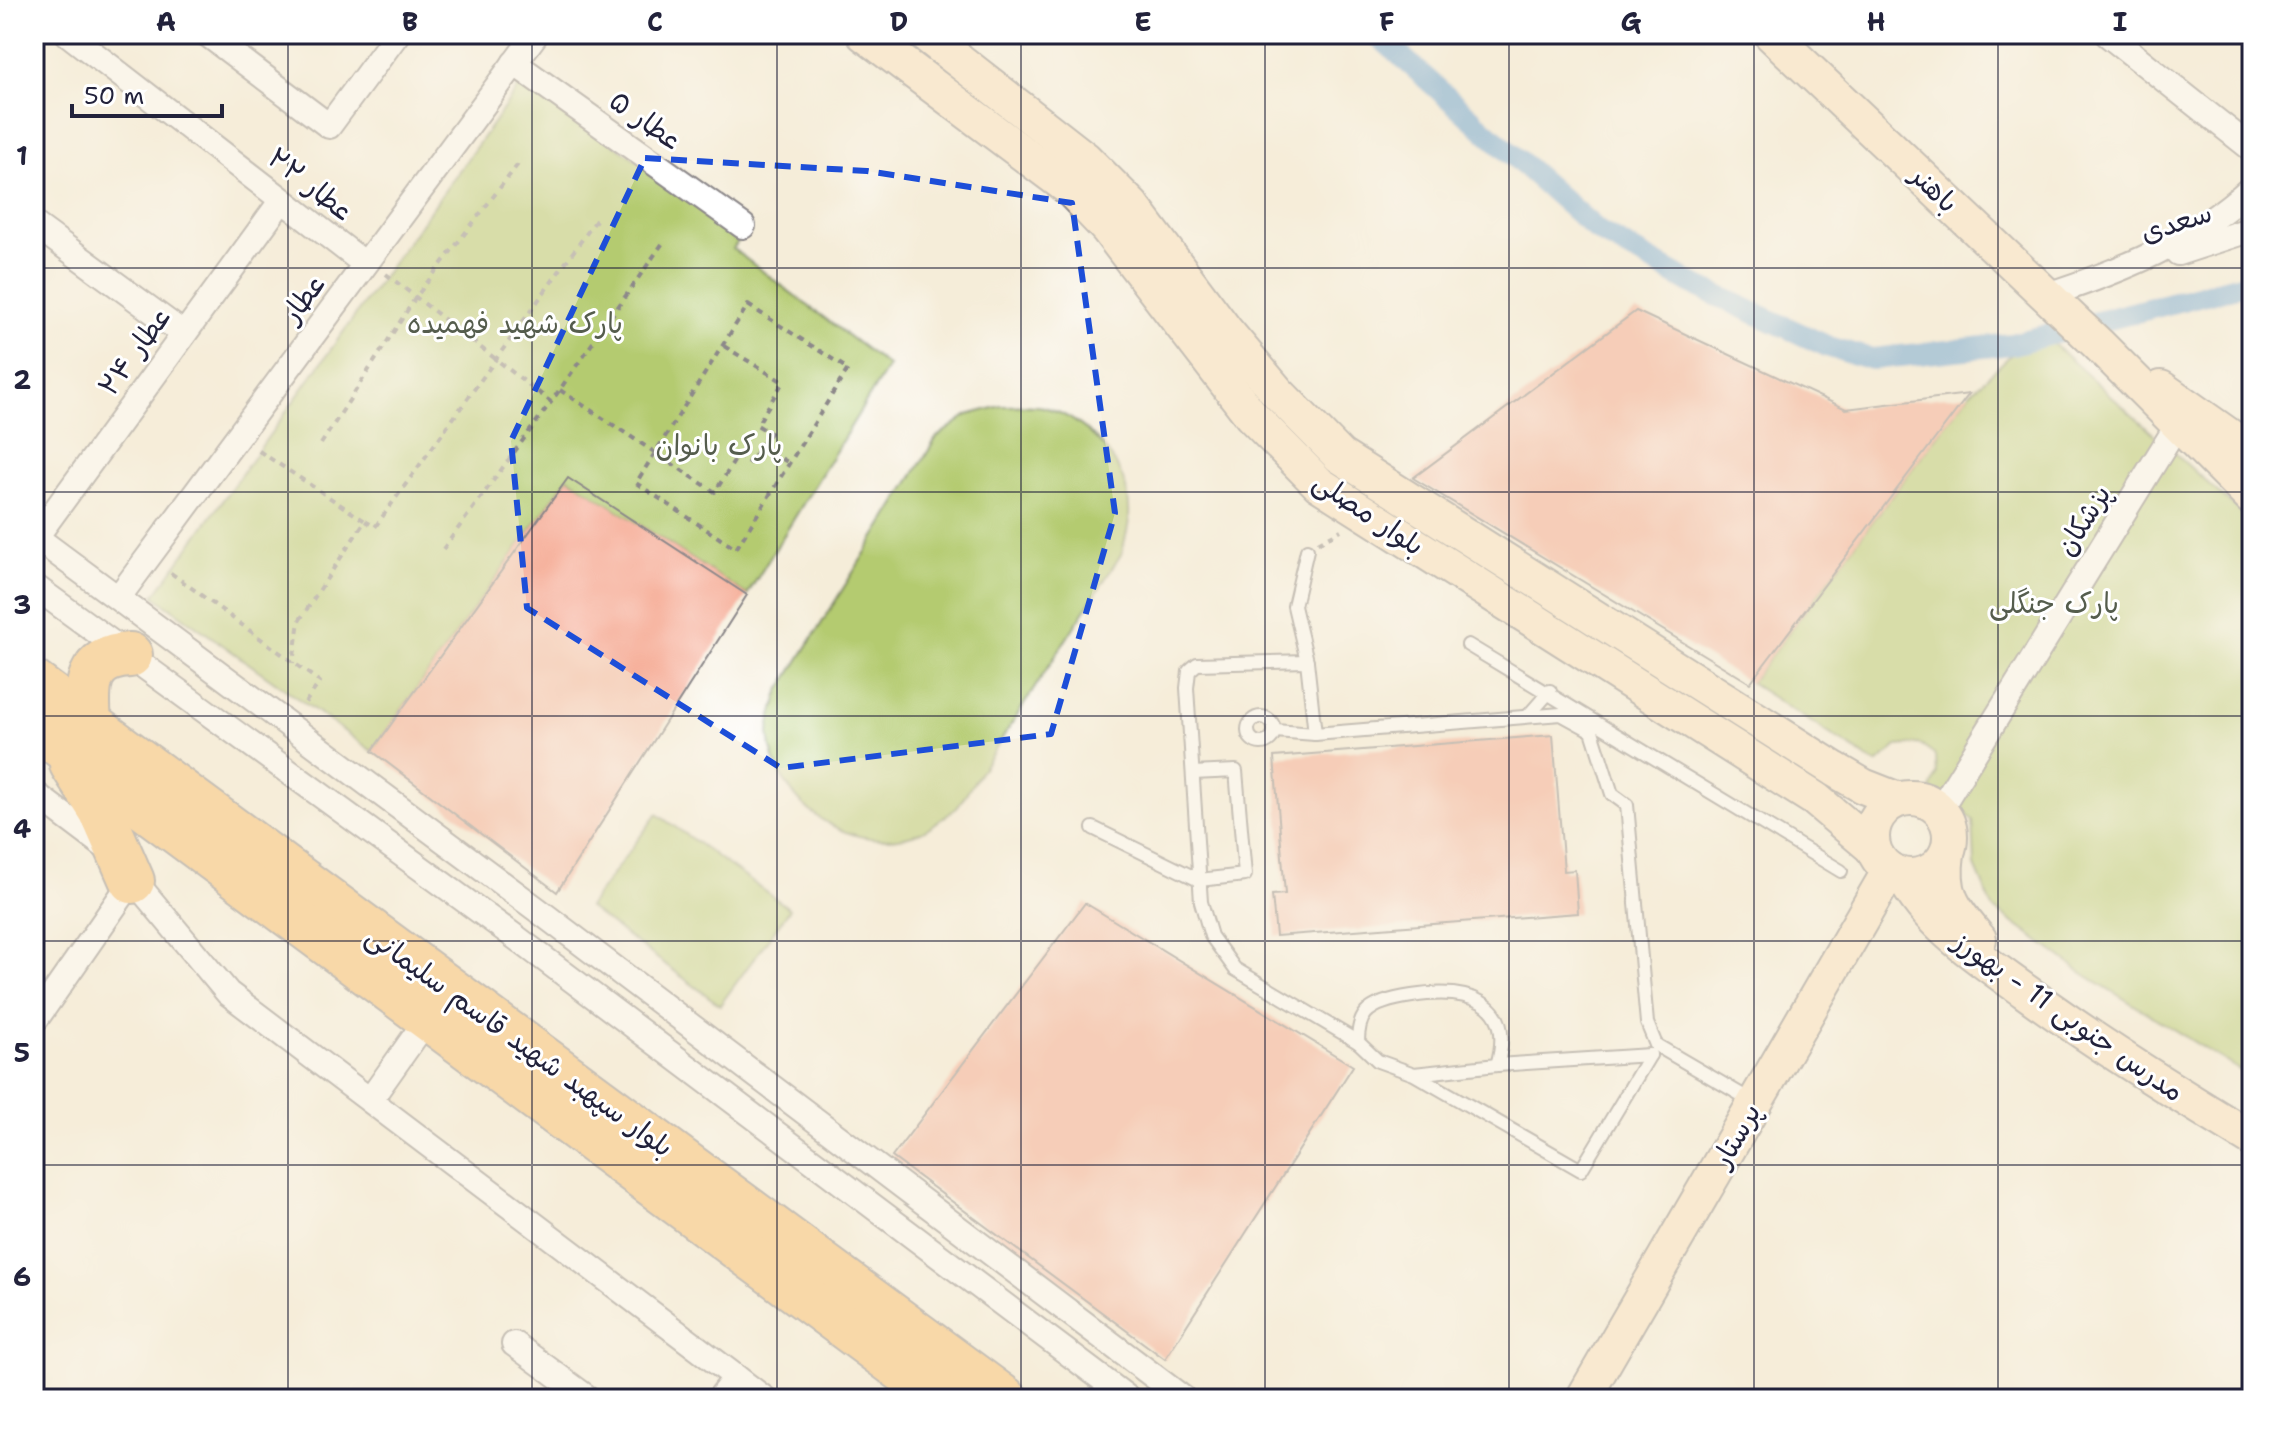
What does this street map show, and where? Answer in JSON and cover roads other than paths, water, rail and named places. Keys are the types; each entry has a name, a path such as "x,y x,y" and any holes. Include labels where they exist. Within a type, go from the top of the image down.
{"highway":[{"path":"34,671 66,664 78,657 104,613"},
{"path":"130,655 113,656 99,663 90,678 87,696 61,731 132,881"},
{"name":"بلوار سپهبد شهید قاسم سلیمانی","path":"34,683 61,731 428,1018 942,1399"},
{"name":"بلوار سپهبد شهید قاسم سلیمانی","path":"61,731 1005,1399"}],"street":[{"name":"عطار ۲۲","path":"68,34 376,269"},
{"path":"207,34 329,126 397,34"},
{"name":"عطار","path":"104,613 376,269 536,34"},
{"name":"بلوار مصلی","path":"864,34 1069,188 1107,228 1251,415 1319,484 1815,799 1889,865"},
{"name":"بلوار مصلی","path":"925,34 1085,159 1122,196 1278,393 1340,456 1834,769 1863,786 1896,799"},
{"path":"2107,34 2252,149"},
{"name":"باهنر","path":"1785,39 2252,498"},
{"name":"عطار ۵","path":"514,63 743,226"},
{"path":"2055,303 2217,220 2252,187"},
{"name":"عطار ۲۴","path":"35,536 282,200"},
{"path":"34,224 184,334"},
{"name":"سعدی","path":"2119,272 2252,229"},
{"name":"باهنر","path":"2098,344 2252,452"},
{"name":"پزشکان","path":"1940,809 2177,426"},
{"path":"35,536 104,613 130,655 518,939 1129,1399"},
{"path":"34,586 104,613 289,725 1184,1399"},
{"path":"1815,799 1840,801 1846,795 1847,783 1834,769"},
{"path":"34,793 107,848 228,993 765,1399"},
{"path":"1912,797 1927,800 1940,809 1948,822 1951,838 1947,853 1924,874 1889,865 1871,833 1875,819 1896,799 1912,797"},
{"name":"مدرس جنوبی 11 - بهورز","path":"1947,853 1943,881 1953,908 1983,943 2102,1038 2252,1120"},
{"name":"پرستار","path":"1583,1399 1889,865"},
{"name":"مدرس جنوبی 11 - بهورز","path":"1889,865 1919,906 1968,950 2252,1139"},
{"path":"34,1022 132,881"},
{"path":"518,939 539,911"},
{"path":"370,1100 428,1018"},
{"path":"963,1275 984,1248"},
{"path":"514,1344 589,1399"},
{"path":"719,1399 736,1377"}],"lane":[{"path":"1307,550 1294,606 1307,661 1315,734"},
{"path":"1468,645 1550,691 1841,871"},
{"path":"1307,661 1197,664 1189,671 1201,902 1211,936 1235,969 1358,1042 1378,1061 1414,1074 1581,1170 1650,1055 1414,1074"},
{"path":"1528,716 1550,691"},
{"path":"1275,731 1315,734 1561,714 1592,731 1612,794 1627,805 1647,1023 1656,1045 1755,1103"},
{"path":"1093,828 1199,880 1245,875 1236,771 1193,773"},
{"path":"1358,1042 1361,1021 1367,1011 1379,1004 1449,992 1482,1000 1497,1017 1500,1053 1497,1065"}],"waterway":[{"path":"1376,34 1598,231 1690,283 1829,347 1872,359 2012,344 2252,282"}],"park label":[{"name":"پارک شهید فهمیده","path":"515,323"},
{"name":"پارک بانوان","path":"719,445"},
{"name":"پارک جنگلی","path":"2054,603"}]}
